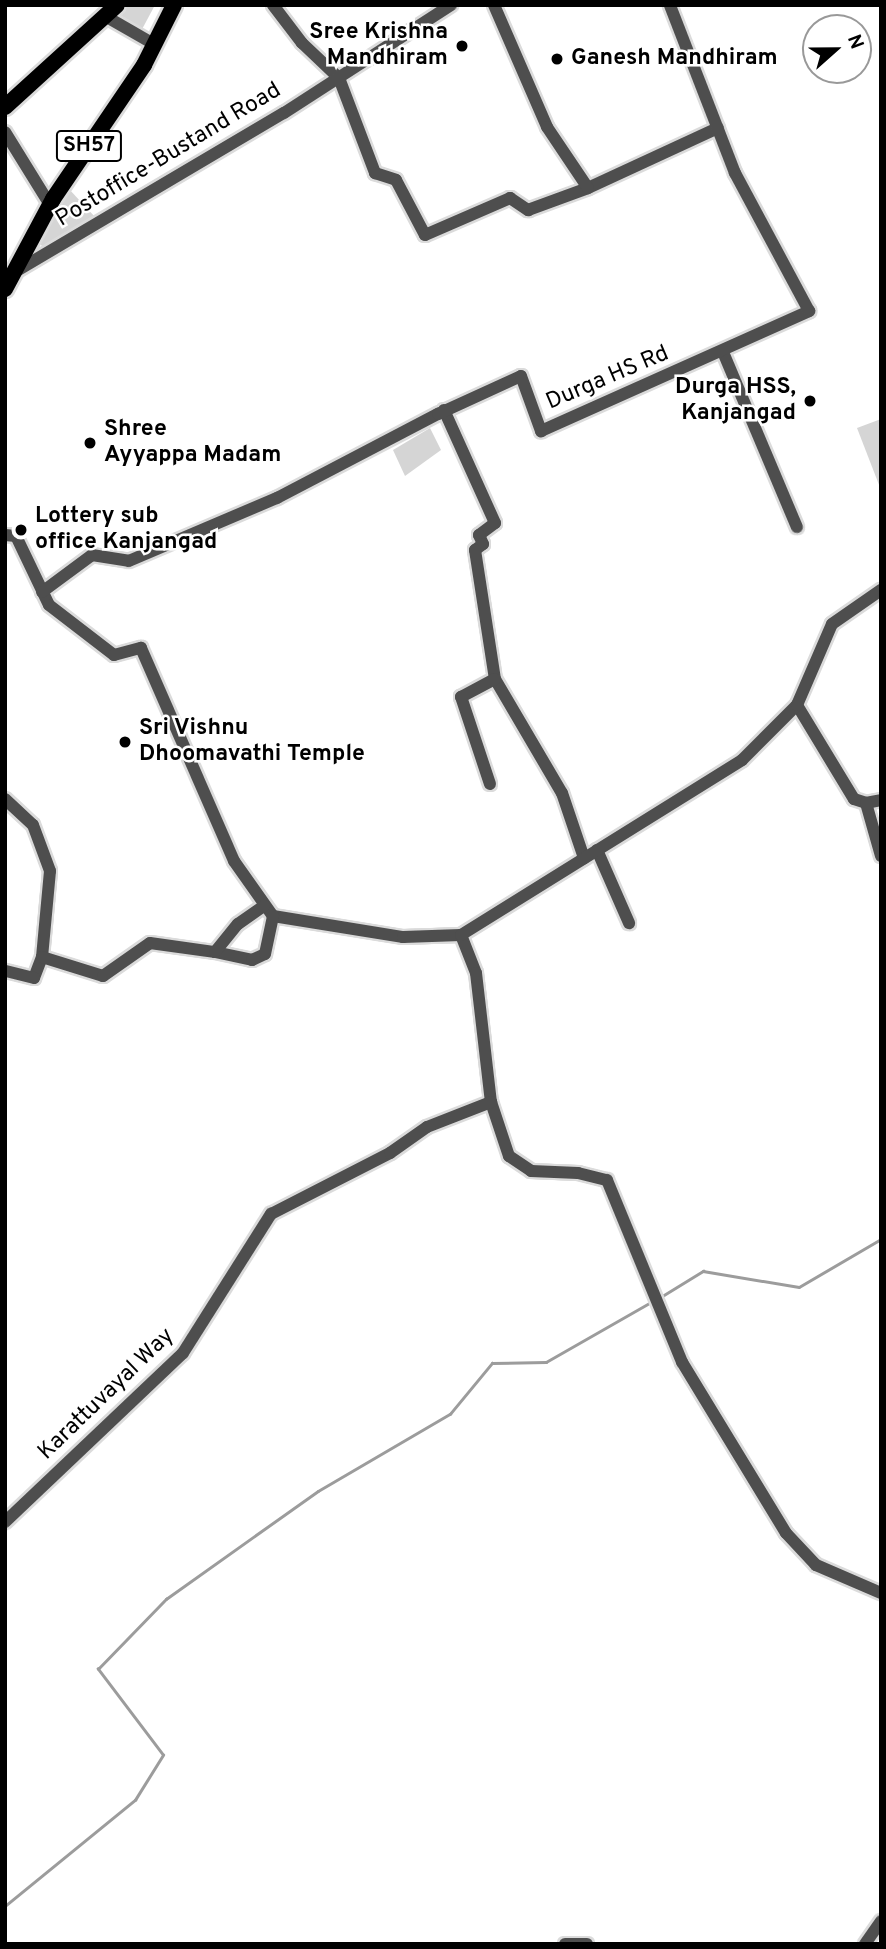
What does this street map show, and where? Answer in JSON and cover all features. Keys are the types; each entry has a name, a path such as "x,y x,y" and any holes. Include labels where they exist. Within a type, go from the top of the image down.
{"main road":[{"name":"SH57","path":"5,289 50,205 144,65 152,43 174,5"},
{"path":"5,107 111,10"}],"street":[{"path":"273,5 302,43 339,78 375,173 396,180 425,235 510,198 528,210 589,188 718,128"},
{"name":"Postoffice-Bustand Road","path":"12,273 339,78 451,5"},
{"path":"494,5 547,127 589,188"},
{"name":"Durga HS Rd","path":"42,592 92,555 128,561 277,498 444,411 520,376 541,431 723,352 809,311 759,224 670,5"},
{"path":"111,10 152,43"},
{"path":"5,132 50,205"},
{"path":"723,352 797,527"},
{"path":"444,411 495,523 479,535 483,544 475,550 495,679 562,793 584,858"},
{"path":"5,534 16,536 48,605 114,655 141,648 234,861 269,911 265,954 252,960 150,943 103,976 41,957"},
{"path":"215,952 238,925 269,911 402,937 461,935 742,760 797,705 832,624 881,590"},
{"path":"489,784 461,697 495,679"},
{"path":"797,705 854,799 866,803 881,800"},
{"path":"5,799 33,825 50,871 41,957 34,978 5,971"},
{"path":"866,803 881,856"},
{"path":"597,850 629,923"},
{"path":"461,935 476,973 491,1102 509,1156 531,1171 578,1173 607,1180 682,1362 786,1534 816,1565 881,1593"},
{"name":"Karattuvayal Way","path":"5,1522 183,1353 271,1214 390,1153 427,1127 491,1102"},
{"path":"864,1944 881,1922"},
{"path":"565,1944 587,1944"}],"shaded area":[{"path":"128,5 155,5 140,33 116,15"},
{"path":"68,188 96,218 43,247 39,243"},
{"path":"881,419 881,490 857,428"},
{"path":"430,428 441,450 405,476 393,450"}],"waterway":[{"path":"659,1298 703,1271 799,1287 881,1239"},
{"path":"5,1906 135,1800 163,1755 98,1669 166,1599 318,1491 450,1414 492,1363 546,1362 653,1301"}],"place":[{"name":"Sree Krishna Mandhiram","path":"462,46"},
{"name":"Ganesh Mandhiram","path":"557,59"},
{"name":"Durga HSS, Kanjangad","path":"810,401"},
{"name":"Shree Ayyappa Madam","path":"90,443"},
{"name":"Lottery sub office Kanjangad","path":"21,530"},
{"name":"Sri Vishnu Dhoomavathi Temple","path":"125,742"}]}
